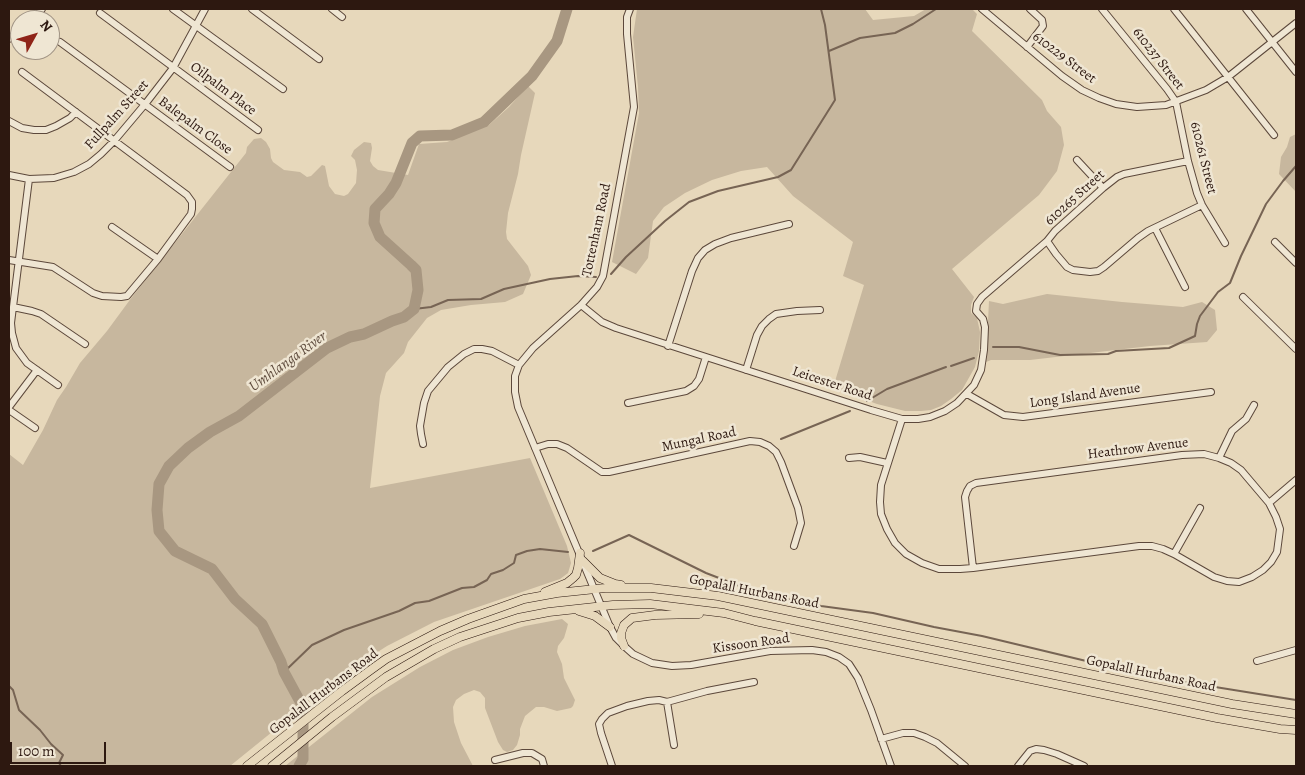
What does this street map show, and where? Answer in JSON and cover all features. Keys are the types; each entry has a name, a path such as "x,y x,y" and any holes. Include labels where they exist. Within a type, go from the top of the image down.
{"main road":[{"path":"524,599 567,583 576,575 580,553"},
{"path":"583,562 600,578 606,581 639,588"},
{"name":"Gopalall Hurbans Road","path":"247,766 386,659 440,631 468,618 524,599 557,593 594,590 639,588 674,590 726,598 1232,704 1296,714"},
{"name":"Gopalall Hurbans Road","path":"274,764 332,717 386,677 460,637 518,618 549,612 601,606 650,604 724,613 1217,718 1296,730"},
{"path":"573,610 596,616 610,627"},
{"path":"624,646 621,633 624,624 632,618 655,615 724,613"}],"street":[{"path":"173,9 283,89"},
{"name":"Fullpalm Street","path":"9,175 29,179 54,178 74,172 89,164 114,141 174,68 205,9"},
{"path":"252,9 319,59"},
{"path":"332,9 342,16"},
{"name":"Tottenham Road","path":"519,365 533,348 582,305 598,286 603,276 634,107 627,34 630,9"},
{"name":"610229 Street","path":"982,9 1062,76 1082,90 1116,104 1137,107 1166,105 1206,90 1228,77 1296,23"},
{"path":"1027,47 1043,26 1042,20 1030,9"},
{"name":"610237 Street","path":"1102,9 1176,102"},
{"path":"1174,9 1274,135"},
{"path":"1246,9 1296,72"},
{"name":"Oilpalm Place","path":"100,13 258,130"},
{"name":"Balepalm Close","path":"60,42 230,167"},
{"path":"9,260 52,267 93,293 102,296 127,296 158,259 191,214 192,209 192,202 187,196 22,72"},
{"name":"610261 Street","path":"1176,102 1188,161 1197,193 1202,205 1225,243"},
{"path":"9,121 22,128 46,130 70,118 76,112"},
{"path":"1077,160 1103,188"},
{"name":"610265 Street","path":"1188,161 1117,177 1055,231 1047,241 1056,254 1073,270 1098,271 1138,238 1202,205"},
{"path":"29,179 11,323 13,342 20,355 28,363 58,385"},
{"path":"668,346 692,270 698,258 705,250 731,238 789,224"},
{"path":"112,226 158,259"},
{"path":"1155,228 1185,287"},
{"name":"Leicester Road","path":"582,305 602,322 668,346 902,419 918,419 930,417 957,404 974,385 981,370 984,350 984,323 976,311 976,307 982,298 1047,241"},
{"path":"1275,242 1296,264"},
{"path":"1243,298 1296,349"},
{"path":"13,307 41,314 84,344"},
{"path":"746,370 757,334 769,319 776,314 820,310"},
{"path":"423,444 420,426 424,403 428,391 448,367 464,354 474,349 492,351 519,365 515,376 515,392 518,406 594,590"},
{"path":"628,403 686,391 694,386 699,379 706,357"},
{"path":"36,428 9,409 37,370"},
{"name":"Long Island Avenue","path":"967,394 1004,415 1022,417 1212,392"},
{"path":"1219,458 1232,431 1246,419 1254,405"},
{"name":"Heathrow Avenue","path":"902,419 880,485 881,514 895,543 906,554 922,563 939,569 960,570 1139,546 1152,546 1174,554 1214,577 1239,582 1252,578 1267,566 1276,552 1280,529 1269,503 1241,470 1231,463 1204,454 1182,455 976,482 970,486 964,497 973,568"},
{"name":"Mungal Road","path":"535,448 548,444 557,444 567,448 602,472 608,472 750,441 760,442 776,452 798,508 800,523 794,546"},
{"path":"849,458 860,457 887,464"},
{"path":"1269,503 1296,480"},
{"path":"1174,554 1200,508"},
{"name":"Kissoon Road","path":"594,590 616,638 633,654 652,663 672,666 691,665 770,651 805,650 826,652 839,657 849,664 858,678 891,766"},
{"path":"1257,661 1296,650"},
{"path":"612,766 599,724 608,713 648,701 659,700 667,702 708,691 754,682"},
{"path":"667,702 674,745"},
{"path":"881,739 903,733 925,736 937,743 965,766"},
{"path":"1018,766 1030,751 1036,749 1057,754 1084,766"},
{"path":"495,760 523,753 532,753 542,759 544,766"}],"shaded area":[{"path":"637,9 865,9 873,20 914,16 926,9 972,9 977,14 972,31 1042,100 1047,111 1061,127 1064,145 1057,171 1039,195 952,269 974,297 971,313 977,318 980,332 979,351 975,367 962,390 941,406 931,410 905,411 877,404 833,388 864,285 843,276 853,242 793,196 767,167 741,171 712,180 685,193 664,207 653,221 648,258 636,274 612,262 639,113 633,37"},
{"path":"528,86 535,93 508,213 506,232 507,239 528,266 531,275 523,294 505,302 441,310 427,318 408,342 404,353 386,373 380,396 370,488 530,458 567,546 571,563 568,573 560,579 434,622 387,646 345,673 230,766 9,766 9,454 23,465 57,400 80,363 246,153 247,147 254,139 261,138 266,142 273,162 284,170 300,172 307,177 311,176 322,165 325,166 329,186 335,194 344,196 348,194 356,183 357,170 355,160 351,156 354,150 364,142 371,143 370,161 378,170 408,175 419,144 447,142 489,125"},
{"path":"1296,134 1296,192 1279,174 1281,157 1290,137"},
{"path":"1047,294 1183,307 1202,302 1215,310 1217,330 1207,342 1150,346 1030,360 991,360 986,362 989,301 1003,304"},
{"path":"562,619 568,624 557,652 562,664 564,678 575,700 573,706 557,711 536,707 525,716 517,745 513,750 507,752 503,750 485,708 485,698 480,692 474,690 456,700 453,707 454,722 461,743 473,766 285,766 372,697 420,667 453,650 488,637 525,626"}],"waterway":[{"name":"Umhlanga River","path":"299,766 303,759 303,707 284,672 281,662 262,624 235,599 212,569 175,551 159,531 157,510 159,484 169,466 188,448 210,432 239,416 327,348 350,337 364,334 404,317 414,309 418,290 416,270 380,237 374,223 375,209 396,183 412,143 420,136 452,135 484,122 532,76 557,41 567,9"},
{"path":"611,274 626,257 689,202 718,191 778,177 791,170 835,100 825,25 821,9"},
{"path":"829,51 860,38 895,33 936,9"},
{"path":"993,347 1019,347 1060,355 1108,354 1116,351 1169,348 1195,336 1200,316 1218,292 1230,283 1266,204 1296,166"},
{"path":"414,309 431,307 448,300 481,299 504,289 550,279 578,276 596,277"},
{"path":"951,366 974,358"},
{"path":"867,401 887,389 946,367"},
{"path":"781,439 850,411"},
{"path":"593,551 629,535 706,573 758,593 821,606 873,613 982,636 1153,677 1296,700"},
{"path":"284,672 312,645 344,630 399,611 415,603 429,601 462,588 474,587 487,580 491,574 503,570 514,563 516,555 540,549 568,552"},
{"path":"9,686 13,690 19,710 63,755 59,763 61,766"}]}
